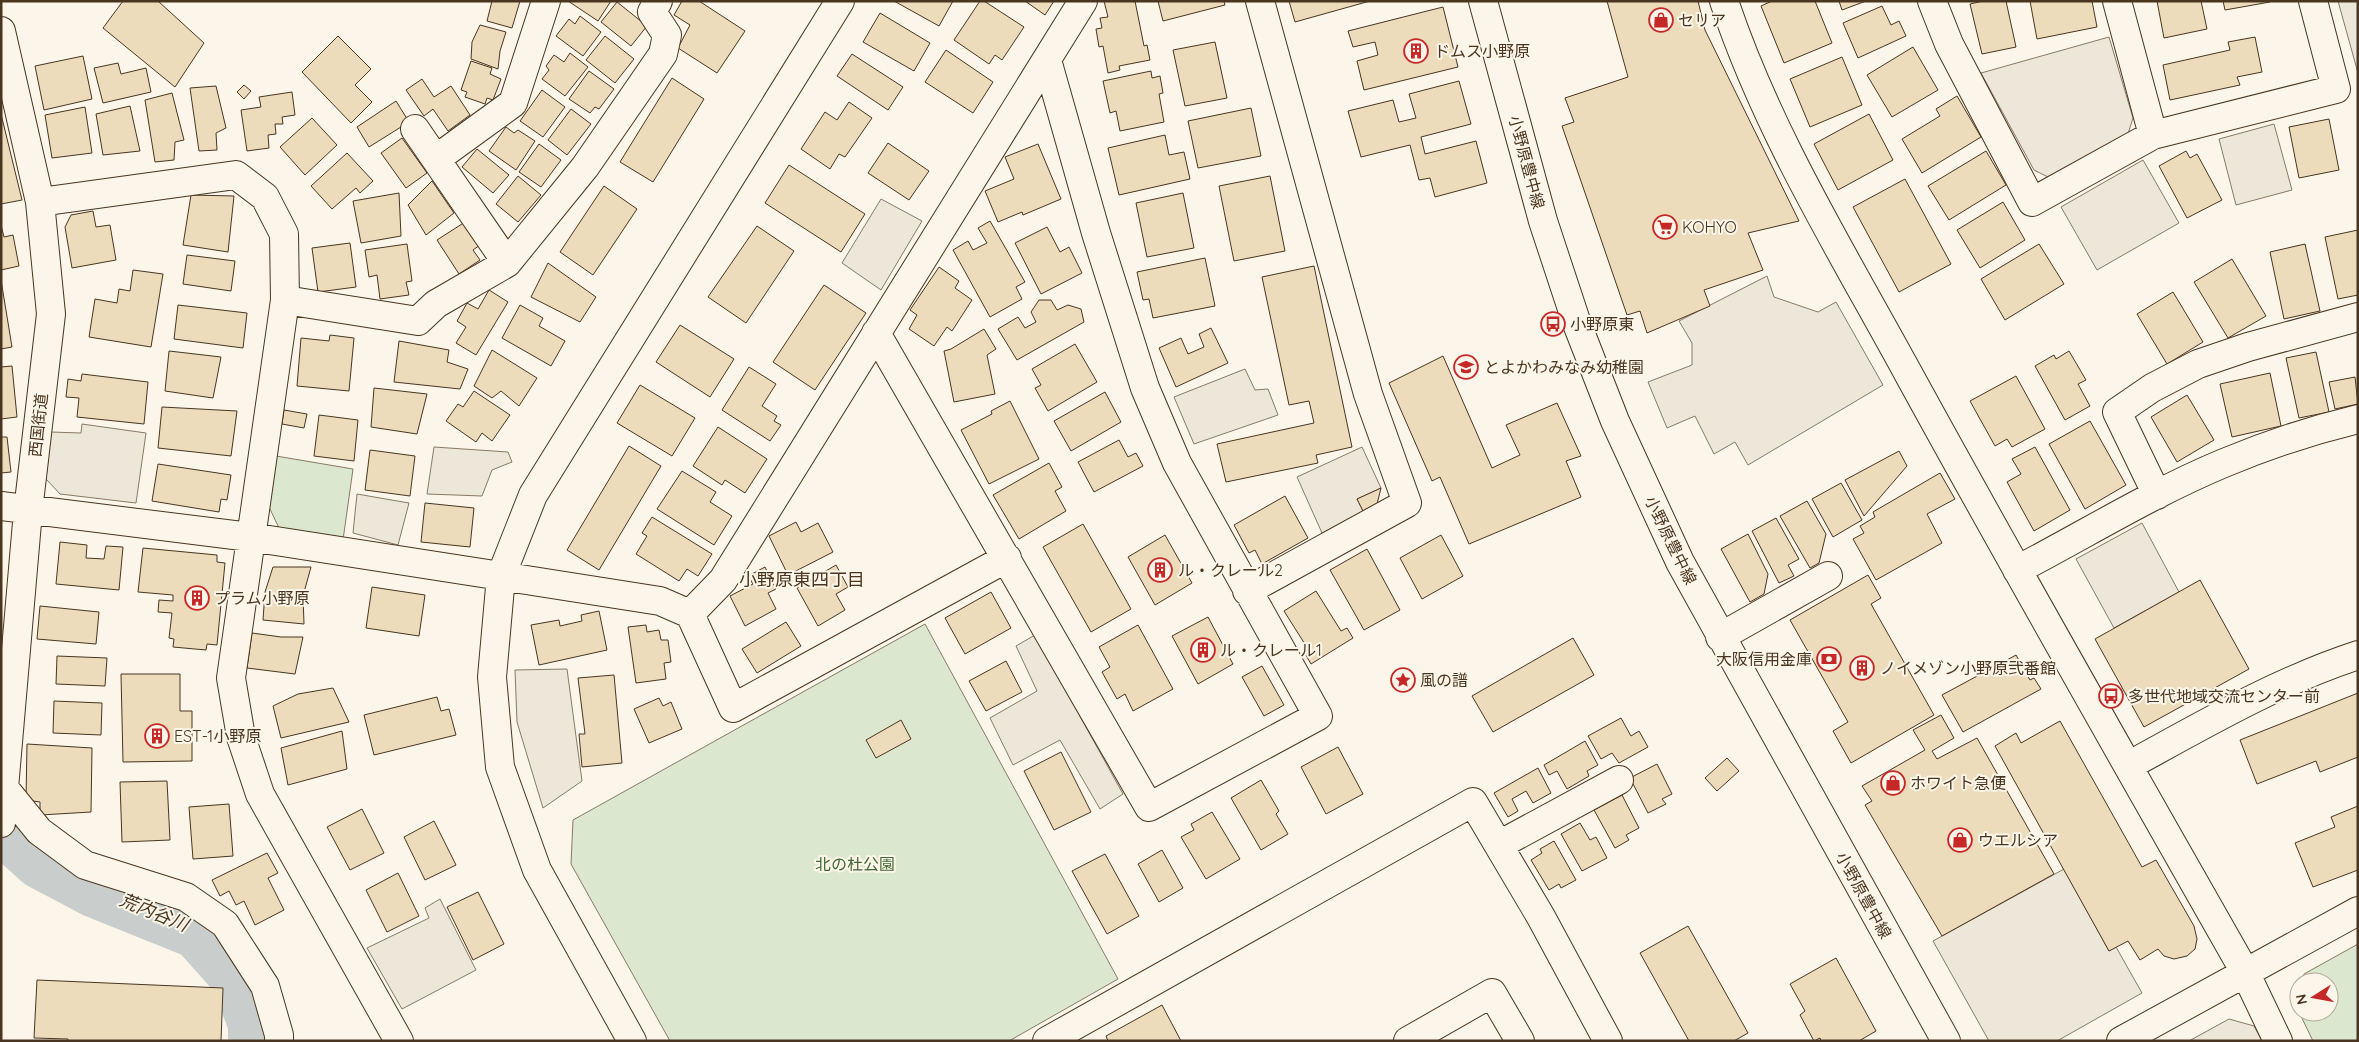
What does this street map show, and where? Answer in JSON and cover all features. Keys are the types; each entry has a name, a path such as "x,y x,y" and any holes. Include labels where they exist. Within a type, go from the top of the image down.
{"street":[{"path":"436,158 513,103 546,1"},
{"path":"285,300 418,321 436,304 507,263 585,166 662,54 667,34 652,12 658,1"},
{"path":"632,1041 538,870 500,767 492,677 501,576 533,495 840,1"},
{"path":"690,614 723,580 1083,1"},
{"path":"1247,591 1407,502 1368,394 1260,1"},
{"name":"小野原豊中線","path":"1483,1 1543,221 1577,324 1616,421 1680,562 1946,1041"},
{"path":"1724,1 1737,41 1774,126 2017,570 2245,972 2278,1041"},
{"path":"1932,1 1949,44 2032,202 2153,135 2336,89 2313,1"},
{"path":"2117,1 2153,135"},
{"name":"西国街道","path":"1,31 40,202 51,314 28,511 1,823"},
{"path":"876,333 1149,807 1318,716 1177,463 1144,388 1096,233 1047,60"},
{"path":"415,129 507,263"},
{"path":"40,202 236,175 266,197 284,234 285,300 231,678 241,737 260,794 399,1041"},
{"path":"2157,495 2117,412 2152,388 2198,364 2248,347 2358,316"},
{"path":"2017,570 2157,495 2224,463 2317,429 2358,419"},
{"path":"1,506 28,511 250,537 660,601 690,614 733,708 1007,558"},
{"path":"1720,637 1828,576"},
{"path":"2128,766 2248,700 2331,663 2358,654"},
{"path":"1499,845 1619,780"},
{"path":"5,789 39,831 85,865 186,898 226,924 265,986 279,1041"},
{"path":"1047,1041 1473,802 1541,916 1608,1041"},
{"path":"2121,1041 2358,911"},
{"path":"1408,1041 1492,993 1520,1041"}],"green space":[{"path":"276,456 353,469 343,540 280,530 269,507"},
{"name":"北の杜公園","path":"925,624 1118,979 1009,1041 670,1041 571,864 573,820"},
{"path":"2358,944 2358,1041 2313,1041 2304,1022 2339,1022 2339,972 2308,972"}],"shaded area":[{"path":"2338,1 2358,1 2358,73"},
{"path":"2109,37 2133,118 2127,137 2048,177 2034,170 1981,73"},
{"path":"2274,124 2292,190 2236,205 2219,139"},
{"path":"2143,160 2179,223 2097,270 2061,207"},
{"path":"881,199 922,221 881,290 842,263"},
{"path":"1767,276 1774,297 1818,312 1836,302 1883,385 1748,465 1735,442 1714,454 1695,416 1667,428 1648,382 1692,365 1692,343 1679,321"},
{"path":"1245,369 1255,390 1268,389 1278,415 1194,444 1174,397"},
{"path":"82,424 146,433 136,503 60,494 46,479 51,432 81,433"},
{"path":"434,447 508,452 512,462 492,470 482,496 427,494"},
{"path":"1362,447 1381,488 1357,499 1363,511 1322,533 1297,477"},
{"path":"357,494 409,503 398,545 353,533"},
{"path":"2142,523 2179,592 2114,628 2076,559"},
{"path":"1035,635 1123,794 1100,809 1060,740 1013,765 990,718 1037,691 1016,646"},
{"path":"567,669 582,781 543,808 517,722 515,670"},
{"path":"2064,869 2109,951 2116,947 2142,993 2057,1041 1989,1041 1933,941"},
{"path":"440,899 476,970 402,1009 367,948 429,918 425,908"},
{"path":"2229,1019 2254,1026 2262,1041 2189,1041"}],"building":[{"path":"123,1 158,1 204,43 175,87 103,28"},
{"path":"492,1 520,1 512,28 487,21"},
{"path":"568,1 611,1 598,21"},
{"path":"682,1 699,1 745,31 717,73 678,48 690,25 674,15"},
{"path":"894,1 953,1 939,26"},
{"path":"980,1 984,1 1024,27 1002,60 995,55 989,64 954,40"},
{"path":"1025,1 1054,1 1045,15"},
{"path":"1104,1 1135,1 1144,46 1147,45 1150,60 1119,66 1120,70 1108,73 1103,46 1099,47 1096,29 1102,28 1100,18 1108,17"},
{"path":"1158,1 1224,1 1225,5 1163,21"},
{"path":"1289,1 1370,1 1295,22"},
{"path":"1607,1 1698,1 1705,30 1799,221 1748,233 1763,270 1704,290 1710,306 1647,333 1640,311 1627,315 1562,126 1574,122 1565,98 1628,77"},
{"path":"1772,1 1815,1 1832,43 1784,63 1761,6"},
{"path":"1839,1 1866,1 1842,10"},
{"path":"1983,1 2006,1 2016,47 1982,54 1970,4"},
{"path":"2030,1 2092,1 2097,27 2037,39"},
{"path":"2157,1 2201,1 2207,29 2164,38"},
{"path":"2223,1 2270,1 2270,2 2225,10"},
{"path":"617,2 647,26 631,46 601,22"},
{"path":"1882,6 1891,25 1899,21 1906,36 1858,58 1843,23"},
{"name":"ドムス小野原","path":"1443,7 1458,67 1364,90 1357,61 1378,55 1375,42 1353,47 1348,31"},
{"path":"880,13 930,43 914,71 863,42"},
{"path":"580,16 601,32 583,56 556,36 569,19 575,24"},
{"path":"480,25 506,32 500,51 498,69 471,59 472,42"},
{"path":"338,36 371,69 355,85 372,102 351,123 302,72"},
{"path":"605,36 634,59 615,83 586,60"},
{"path":"2255,37 2262,72 2237,77 2240,85 2170,100 2163,65 2230,50 2228,42"},
{"path":"1215,42 1227,98 1185,106 1173,50"},
{"path":"1913,47 1938,90 1892,117 1867,75"},
{"path":"946,50 993,82 973,113 925,82"},
{"path":"570,53 588,67 565,96 542,79 549,70 546,66 554,55 564,62"},
{"path":"852,54 903,87 888,110 837,76"},
{"path":"83,56 92,99 44,110 35,66"},
{"path":"1842,57 1862,105 1810,127 1790,79"},
{"path":"471,61 492,68 490,74 501,79 493,100 487,98 485,104 465,97 467,92 461,90"},
{"path":"118,63 121,74 146,68 151,92 103,103 94,68"},
{"path":"589,71 614,89 599,109 595,107 590,113 569,99"},
{"path":"1151,71 1152,78 1160,76 1163,93 1159,94 1164,122 1120,131 1116,111 1110,113 1103,81"},
{"path":"672,78 704,99 653,182 620,162"},
{"path":"422,79 434,97 451,86 470,115 448,131 433,109 424,116 406,90"},
{"path":"1459,81 1471,124 1421,137 1425,154 1476,141 1487,183 1435,197 1430,178 1419,180 1410,145 1361,157 1348,111 1393,100 1399,122 1416,118 1409,94"},
{"path":"244,85 251,91 244,99 237,92"},
{"path":"216,86 226,128 216,133 217,150 199,151 190,88"},
{"path":"542,90 565,107 543,137 520,121"},
{"path":"292,92 295,115 282,117 283,124 275,124 276,134 268,135 269,148 247,151 241,110 261,107 259,97"},
{"path":"172,93 184,140 175,142 174,160 155,162 145,100"},
{"path":"1957,96 1981,137 1922,173 1902,139 1940,116 1936,109"},
{"path":"396,101 409,122 369,147 357,127"},
{"path":"849,102 872,118 845,157 839,154 830,169 801,149 825,112 837,120"},
{"path":"130,106 140,151 103,155 96,114"},
{"path":"85,107 92,153 52,158 45,115"},
{"path":"1251,108 1261,156 1198,168 1188,121"},
{"path":"571,109 591,124 567,155 548,140"},
{"path":"1,114 22,200 1,204"},
{"path":"1869,114 1893,160 1838,190 1814,144"},
{"path":"312,118 337,145 305,175 280,147"},
{"path":"2329,119 2339,170 2299,178 2289,127"},
{"path":"506,127 514,133 518,130 535,141 516,170 489,151"},
{"path":"1165,135 1169,155 1184,152 1190,179 1119,195 1108,148"},
{"path":"402,138 427,173 406,188 381,153"},
{"path":"888,143 929,171 909,200 868,173"},
{"path":"539,144 561,160 541,187 519,172"},
{"path":"1038,144 1061,199 1023,215 1022,212 998,222 985,191 1014,179 1005,157"},
{"path":"477,149 509,175 493,193 462,167"},
{"path":"1986,151 2006,185 1949,220 1928,186"},
{"path":"2186,151 2190,158 2197,154 2222,200 2187,218 2159,166"},
{"path":"347,153 373,181 360,193 356,188 332,209 311,186"},
{"path":"789,165 865,214 841,252 765,203"},
{"path":"518,176 541,195 518,222 496,204"},
{"path":"1270,176 1285,251 1234,261 1219,186"},
{"path":"1905,179 1951,264 1899,292 1853,207"},
{"path":"432,181 454,213 426,235 408,205"},
{"path":"604,186 637,209 593,275 560,252"},
{"path":"399,193 401,236 361,243 353,201"},
{"path":"1183,193 1194,248 1147,257 1136,203"},
{"path":"191,195 234,196 228,252 183,245"},
{"path":"2003,202 2025,240 1980,268 1957,230"},
{"path":"93,211 96,227 110,225 116,260 72,268 65,227 71,215"},
{"path":"990,221 1025,282 1016,287 1022,299 990,317 953,250 968,241 973,250 987,243 978,228"},
{"path":"465,222 480,245 473,250 480,260 459,274 437,240"},
{"path":"1,225 4,237 13,235 19,266 1,270"},
{"path":"757,226 794,251 746,323 708,297"},
{"path":"1047,227 1060,252 1069,247 1082,273 1041,294 1015,243"},
{"path":"2358,230 2358,295 2338,299 2325,237"},
{"path":"350,243 356,287 318,292 312,248"},
{"path":"407,244 412,281 406,282 409,295 380,299 377,275 369,277 365,250"},
{"path":"2039,244 2064,284 2005,320 1981,279"},
{"path":"2305,244 2320,311 2284,319 2270,252"},
{"path":"187,255 235,261 231,291 183,284"},
{"path":"1205,258 1215,306 1153,318 1149,299 1143,300 1137,272"},
{"path":"2232,259 2266,316 2228,338 2194,282"},
{"path":"548,263 596,297 580,322 531,297"},
{"path":"1314,266 1352,447 1316,455 1318,463 1226,482 1217,444 1314,423 1309,401 1289,405 1262,277"},
{"path":"939,267 959,281 955,288 972,300 952,331 947,327 934,346 909,329 917,315 910,310"},
{"path":"133,270 163,274 151,347 89,337 95,299 117,303 119,289 130,291"},
{"path":"1,280 12,347 1,349"},
{"path":"824,285 866,313 815,390 773,362"},
{"path":"489,290 508,302 476,355 456,343 466,327 457,321 467,303 478,309"},
{"path":"2173,292 2203,342 2167,364 2137,314"},
{"path":"1039,300 1051,300 1057,310 1068,305 1081,309 1084,322 1017,360 998,329 1018,317 1025,328 1036,322 1031,312"},
{"path":"178,305 247,313 243,348 174,339"},
{"path":"520,305 543,318 539,326 565,341 551,366 502,338"},
{"path":"680,325 734,359 710,397 656,362"},
{"path":"1211,328 1228,363 1176,387 1159,348 1181,338 1188,354 1204,347 1199,334"},
{"path":"984,329 996,349 987,355 995,394 954,402 944,351 951,349"},
{"path":"330,335 354,338 349,391 297,386 301,338 329,341"},
{"path":"399,341 449,350 447,362 468,369 460,389 394,382"},
{"path":"1075,344 1097,382 1048,411 1035,388 1041,385 1032,369"},
{"path":"492,350 537,378 519,406 501,391 492,398 474,386"},
{"path":"169,351 221,357 213,398 165,391"},
{"path":"2069,351 2086,380 2078,384 2090,406 2065,420 2035,366 2054,355 2056,359"},
{"path":"2316,352 2329,412 2299,418 2286,358"},
{"path":"1443,356 1492,468 1520,455 1506,425 1557,403 1581,456 1566,461 1581,497 1469,544 1440,477 1432,481 1389,383"},
{"path":"12,366 17,417 1,419 1,367"},
{"path":"749,367 776,384 762,406 777,416 774,421 781,425 770,441 722,410"},
{"path":"2270,373 2281,426 2232,437 2220,384"},
{"path":"82,374 148,382 144,424 77,417 79,398 66,397 68,379 81,381"},
{"path":"2016,376 2045,429 2012,447 2007,439 1995,446 1970,401"},
{"path":"2355,377 2358,404 2335,409 2329,382"},
{"path":"640,385 695,418 672,456 617,423"},
{"path":"374,388 427,394 417,434 371,427"},
{"path":"474,391 510,415 492,441 482,433 476,442 446,421 458,404 463,407"},
{"path":"1105,392 1121,422 1071,451 1054,421"},
{"path":"2187,395 2214,440 2177,462 2151,417"},
{"path":"1010,401 1039,459 989,484 961,430 992,414 991,411"},
{"path":"162,407 237,411 231,456 158,448"},
{"path":"284,410 307,414 304,428 282,424"},
{"path":"319,415 358,420 354,461 314,456"},
{"path":"2090,421 2126,485 2085,509 2049,444"},
{"path":"718,427 767,459 745,493 725,480 722,485 693,466"},
{"path":"1,437 7,437 11,472 1,473"},
{"path":"1119,440 1128,457 1136,453 1143,466 1094,492 1078,462"},
{"path":"629,446 661,466 599,570 567,550"},
{"path":"2035,447 2070,510 2034,531 2007,482 2021,474 2012,459"},
{"path":"370,450 415,456 410,496 365,490"},
{"path":"1899,451 1907,466 1864,516 1845,480"},
{"path":"1049,463 1062,487 1055,491 1066,511 1019,539 993,495"},
{"path":"158,464 231,475 227,500 221,499 219,512 152,501"},
{"path":"682,471 716,492 710,502 732,516 714,545 657,509"},
{"path":"1940,473 1955,499 1927,514 1942,543 1876,580 1853,539 1864,533 1860,526 1875,517 1873,512"},
{"path":"1841,483 1862,520 1833,537 1812,499"},
{"path":"1381,488 1377,504 1363,511 1357,499"},
{"path":"1285,496 1308,538 1262,564 1255,550 1249,553 1234,525"},
{"path":"1807,501 1826,534 1819,563 1810,568 1780,516"},
{"path":"425,503 474,508 470,547 421,542"},
{"path":"652,517 712,554 698,576 687,569 679,581 636,554 647,536 642,533"},
{"path":"1776,518 1799,559 1788,565 1794,576 1779,583 1752,531"},
{"path":"796,522 801,532 818,523 833,552 788,575 769,536"},
{"path":"1083,524 1131,609 1091,632 1043,547"},
{"path":"1748,534 1768,574 1764,594 1750,602 1721,549"},
{"name":"ル・クレール2","path":"1165,535 1192,583 1155,605 1128,557"},
{"path":"1441,535 1463,576 1422,599 1400,558"},
{"path":"60,542 87,545 86,558 104,559 106,546 123,547 119,590 56,584"},
{"name":"プラム小野原","path":"143,548 217,555 217,562 225,563 217,645 207,644 206,650 173,647 174,639 169,638 172,613 158,612 159,600 173,601 173,595 138,592"},
{"path":"1367,549 1400,610 1364,630 1330,570"},
{"path":"836,565 848,587 836,594 845,610 818,626 797,588"},
{"path":"273,567 311,567 303,596 304,624 263,620 265,592"},
{"path":"765,567 776,589 768,593 776,609 745,626 730,596 753,584 748,576"},
{"name":"ノイメゾン小野原弐番館","path":"1868,575 1881,598 1871,604 1934,715 1851,763 1833,731 1848,722 1790,620"},
{"path":"2200,580 2249,669 2144,727 2095,639"},
{"path":"372,587 425,595 419,636 366,628"},
{"path":"1316,591 1341,631 1347,628 1353,638 1311,664 1304,652 1308,649 1284,611"},
{"path":"991,592 1011,628 965,654 945,618"},
{"path":"40,606 99,612 96,644 37,639"},
{"path":"599,611 607,650 539,665 531,625 559,620 560,626 582,621 581,615"},
{"name":"ル・クレール1","path":"1208,617 1233,664 1198,684 1172,636"},
{"path":"786,622 801,646 757,673 742,649"},
{"path":"646,625 647,632 659,630 661,640 668,640 671,662 664,663 666,679 636,683 628,627"},
{"path":"1138,625 1173,689 1133,711 1125,694 1117,699 1102,672 1110,667 1099,647"},
{"path":"252,633 281,637 303,637 295,674 247,668"},
{"path":"1573,638 1594,675 1493,732 1472,696"},
{"path":"2016,655 2030,680 2034,678 2041,689 1963,732 1942,695"},
{"path":"57,656 107,658 105,686 56,684"},
{"path":"1006,661 1022,692 986,711 969,681"},
{"path":"1262,666 1284,705 1264,716 1242,677"},
{"name":"EST-1小野原","path":"121,674 180,674 180,711 192,711 192,761 123,762"},
{"path":"614,675 622,763 582,767 579,734 585,734 578,678"},
{"path":"333,688 349,722 281,738 273,706 298,694"},
{"path":"2358,693 2358,757 2320,772 2316,761 2257,784 2240,740"},
{"path":"437,697 441,711 449,709 456,735 374,755 364,715"},
{"path":"659,698 663,706 671,702 682,729 649,743 634,709"},
{"path":"54,701 102,703 101,735 53,733"},
{"name":"ウエルシア","path":"1941,715 1954,738 1932,751 1937,759 1977,738 2054,874 1942,936 1865,805 1872,801 1862,786 1925,750 1913,730"},
{"path":"1621,718 1631,736 1639,731 1648,747 1619,763 1612,753 1601,759 1588,736"},
{"path":"901,720 911,739 876,758 866,740"},
{"path":"2060,721 2142,867 2156,860 2194,926 2197,939 2195,949 2187,956 2174,959 2164,956 2158,949 2140,960 2128,941 2109,951 1995,746 2016,733 2021,743"},
{"path":"342,731 347,769 288,785 281,748"},
{"path":"1585,741 1598,765 1587,771 1589,776 1567,789 1557,771 1549,775 1544,765"},
{"path":"27,744 92,748 91,812 40,815 40,802 26,800"},
{"path":"1338,747 1363,794 1326,814 1301,767"},
{"path":"1061,752 1091,812 1054,830 1024,771"},
{"path":"1727,758 1739,771 1717,791 1705,778"},
{"path":"1657,764 1672,794 1662,799 1666,804 1648,813 1630,778"},
{"path":"1538,768 1551,793 1533,803 1526,791 1512,799 1518,811 1508,817 1494,793"},
{"path":"1261,780 1279,811 1276,814 1288,834 1261,850 1231,798"},
{"path":"167,781 170,840 122,842 120,782"},
{"path":"1622,795 1639,828 1626,835 1629,840 1615,848 1594,810"},
{"path":"229,804 233,856 193,859 189,807"},
{"path":"2358,806 2358,870 2313,887 2295,843 2335,827 2331,817"},
{"path":"362,809 384,853 350,870 327,827"},
{"path":"1212,812 1240,859 1206,879 1181,837 1194,830 1191,824"},
{"path":"434,821 456,865 425,880 404,837"},
{"path":"1580,823 1590,840 1596,837 1607,858 1582,871 1561,834"},
{"path":"1554,841 1576,880 1561,888 1559,884 1549,890 1531,860 1542,853 1540,849"},
{"path":"1162,850 1183,888 1159,902 1138,864"},
{"path":"267,853 278,873 268,878 284,910 255,925 244,901 236,905 229,891 220,896 212,880"},
{"path":"1105,854 1139,916 1107,934 1072,871"},
{"path":"398,873 419,916 387,932 366,890"},
{"path":"478,892 504,944 473,960 447,907"},
{"path":"1688,926 1748,1033 1734,1041 1689,1041 1640,953"},
{"path":"1836,958 1876,1031 1859,1041 1821,1041 1820,1038 1814,1041 1800,1015 1805,1011 1790,984"},
{"path":"37,980 223,988 221,1041 68,1041 68,1039 34,1038"},
{"path":"1162,1005 1181,1041 1108,1041 1106,1036"}],"waterway":[{"name":"荒内谷川","path":"1,824 41,860 96,889 198,930 240,977 257,1024 257,1041"}],"place":[{"name":"セリア","path":"1661,20"},
{"name":"ドムス小野原","path":"1416,51"},
{"name":"KOHYO","path":"1665,227"},
{"name":"小野原東","path":"1553,324"},
{"name":"とよかわみなみ幼稚園","path":"1466,367"},
{"name":"ル・クレール2","path":"1160,570"},
{"name":"プラム小野原","path":"197,598"},
{"name":"ル・クレール1","path":"1203,650"},
{"name":"大阪信用金庫","path":"1829,659"},
{"name":"ノイメゾン小野原弐番館","path":"1862,668"},
{"name":"風の譜","path":"1403,680"},
{"name":"多世代地域交流センター前","path":"2111,696"},
{"name":"EST-1小野原","path":"157,736"},
{"name":"ホワイト急便","path":"1893,783"},
{"name":"ウエルシア","path":"1960,840"}],"district":[{"name":"小野原東四丁目","path":"802,579"}]}
